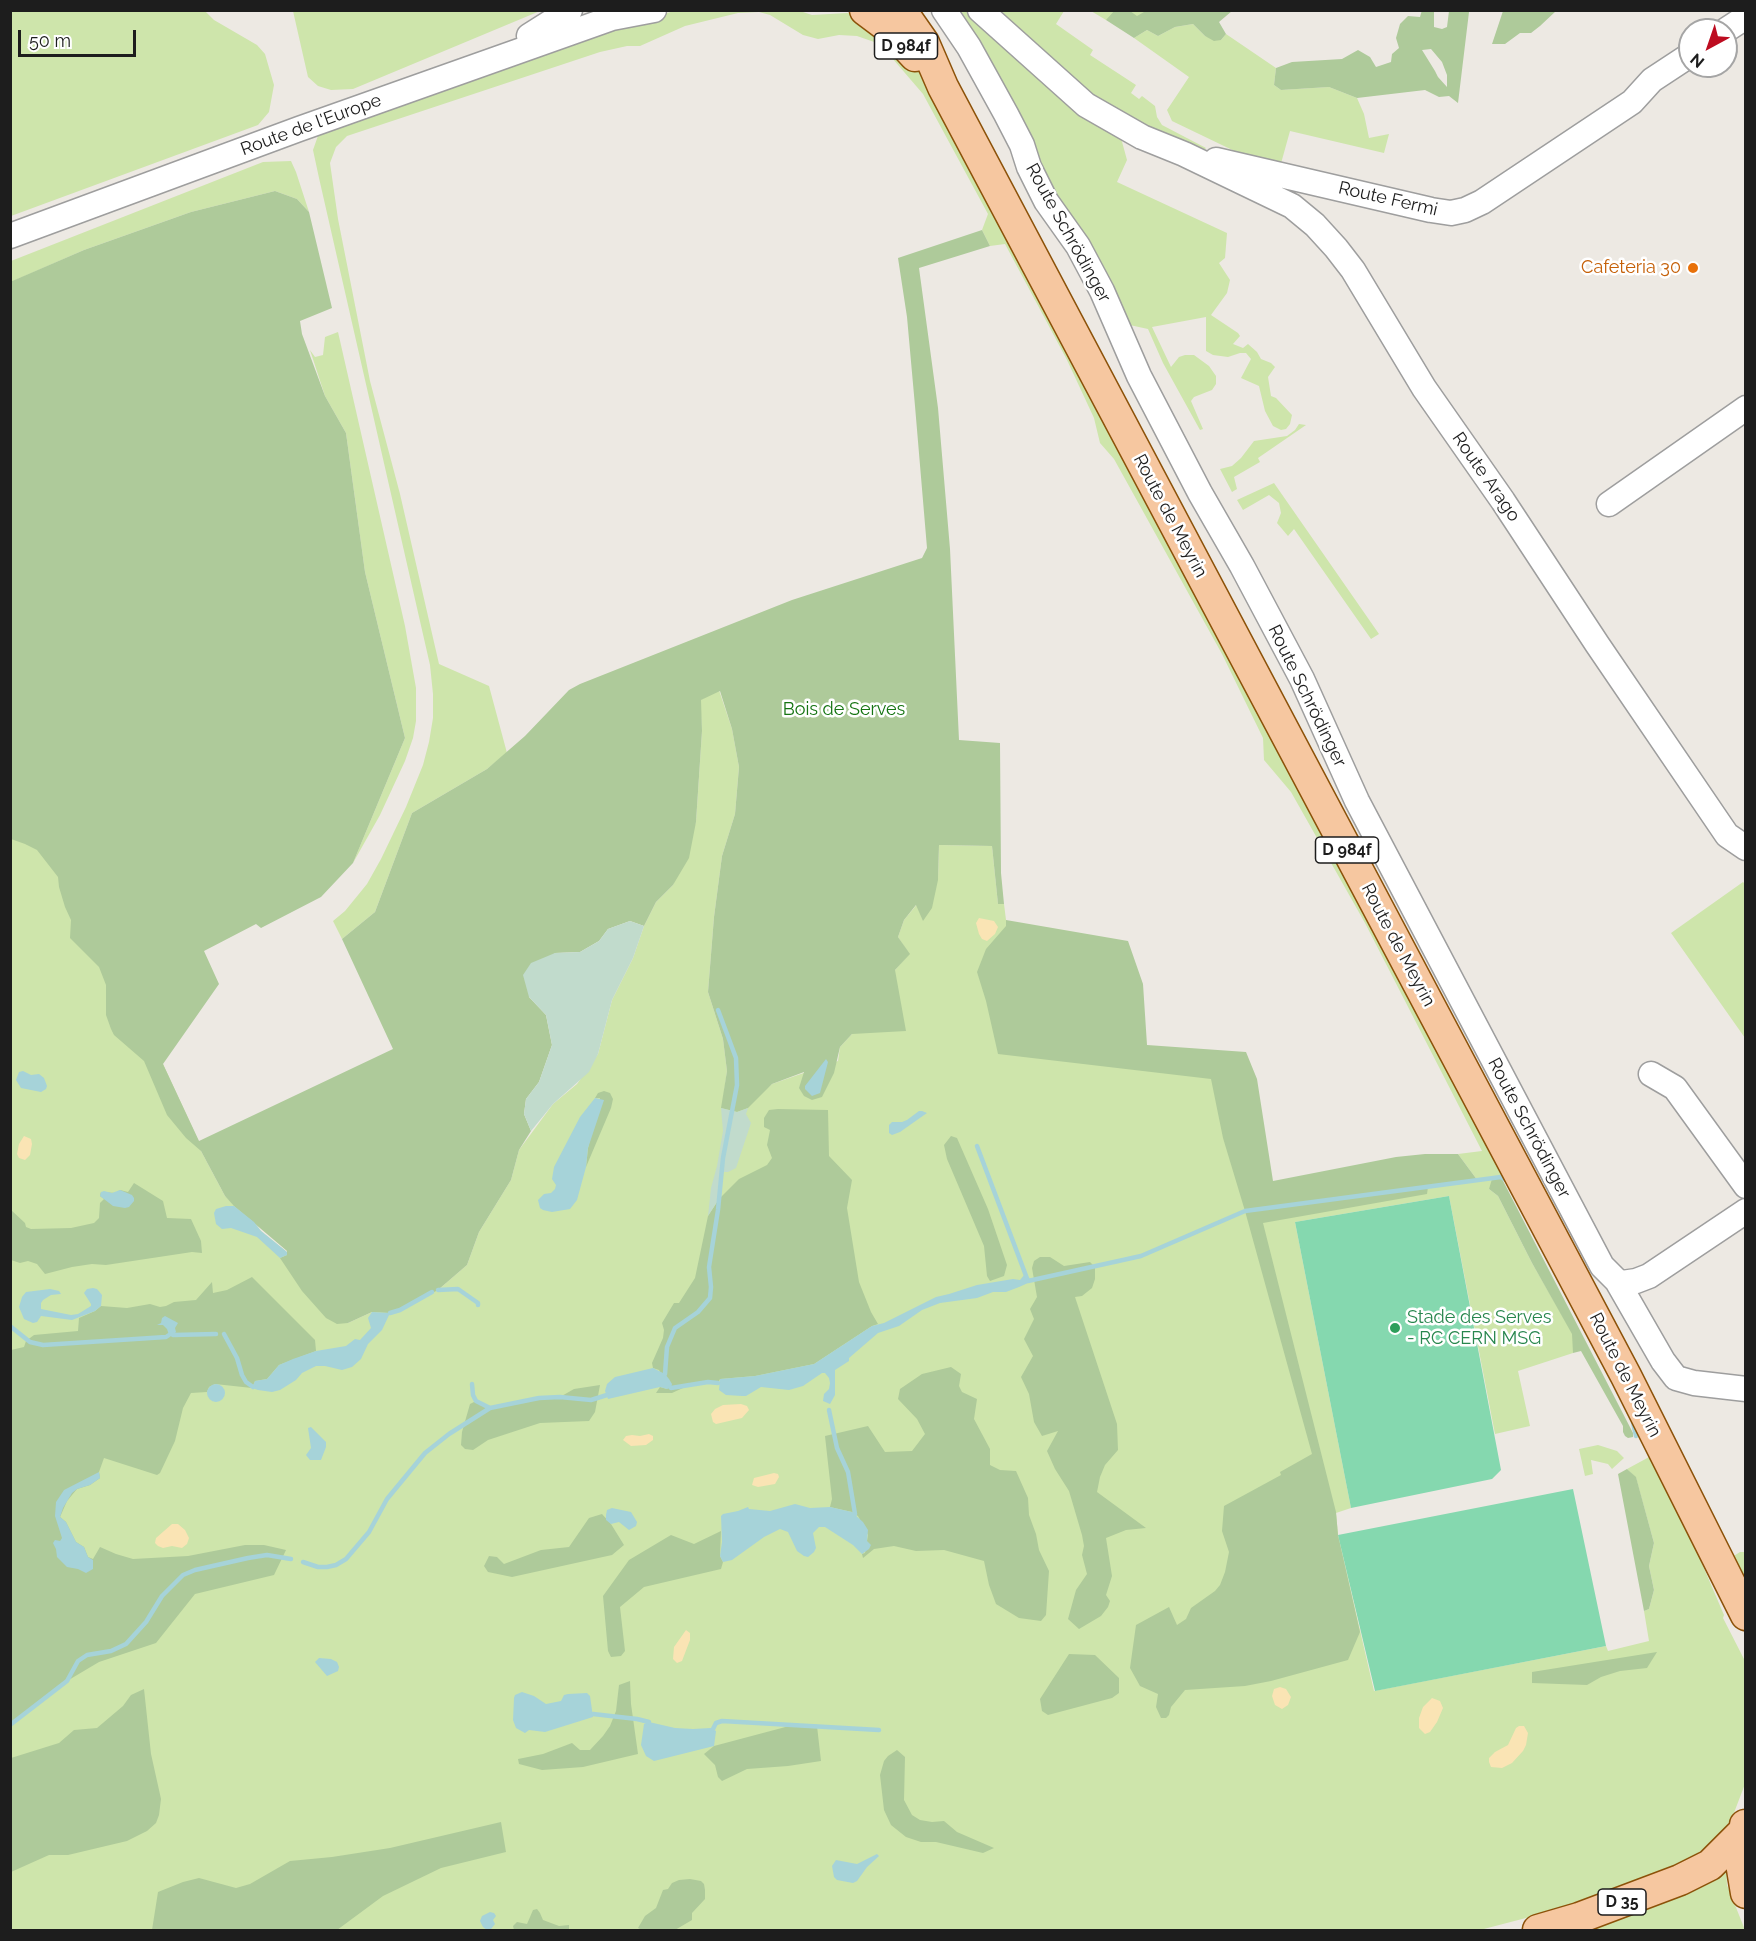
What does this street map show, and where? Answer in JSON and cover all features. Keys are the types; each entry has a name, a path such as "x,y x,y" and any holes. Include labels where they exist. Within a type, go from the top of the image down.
{"main road":[{"name":"Route de Meyrin","path":"865,10 889,28 943,87"},
{"name":"Route de Meyrin","path":"901,10 924,43 943,87 1626,1376 1746,1615"},
{"path":"1744,1828 1741,1863 1746,1893"},
{"name":"D 35","path":"1538,1930 1579,1918 1680,1880 1710,1865 1744,1828"}],"street":[{"path":"471,69 547,27 570,10"},
{"name":"Route de l'Europe","path":"10,236 299,129 471,69 616,13 654,10"},
{"name":"Route Schrödinger","path":"944,10 969,47 1006,114 1046,201 1078,246 1102,291 1139,376 1302,679 1357,801 1602,1266 1617,1281 1663,1361 1676,1378 1694,1383 1746,1389"},
{"path":"980,10 1086,105 1142,137 1184,154"},
{"name":"Route Fermi","path":"1184,154 1239,164 1451,213 1465,210 1490,197 1632,102 1652,80 1678,63"},
{"name":"Route Arago","path":"1184,154 1292,206 1336,248 1353,270 1424,388 1503,501 1727,835 1746,848"},
{"path":"1609,504 1746,408"},
{"path":"1651,1074 1675,1088 1746,1186"},
{"path":"1617,1281 1622,1283 1636,1281 1649,1276 1746,1211"}],"green space":[{"path":"11,10 205,11 214,20 257,45 265,54 274,85 269,112 258,125 11,216"},
{"path":"293,10 540,11 353,89 331,90 318,86 308,77"},
{"path":"797,10 812,15 856,14 917,66 930,85 1509,1177 1501,1177 1489,1189 1498,1196 1532,1263 1573,1334 1573,1353 1518,1371 1530,1426 1495,1434 1449,1196 1295,1222 1351,1508 1336,1513 1338,1535 1374,1691 1606,1646 1608,1651 1649,1641 1644,1611 1649,1609 1654,1590 1649,1566 1654,1543 1636,1478 1627,1469 1651,1456 1691,1538 1724,1615 1723,1618 1745,1661 1745,1784 1732,1818 1719,1836 1681,1867 1618,1895 1614,1888 1568,1907 1480,1930 11,1930 10,807 65,823 163,1064 201,1151 225,1196 261,1231 287,1252 287,1255 348,1323 372,1312 438,1290 467,1265 479,1232 511,1180 519,1150 553,1104 577,1084 598,1054 612,1000 633,958 644,926 656,902 673,885 696,822 702,731 700,700 719,690 732,729 739,767 735,814 722,856 708,992 723,1039 727,1071 722,1108 759,1095 772,1084 838,1061 840,1047 852,1034 895,970 909,954 898,937 904,920 938,879 939,845 992,846 998,904 1004,904 1006,920 1011,1043 1223,1071 1259,1209 1478,1181 1458,1154 1482,1151 1365,923 1291,792 1264,760 1263,738 1222,654 1114,459 1100,443 1094,418 1067,360 1005,244 990,246 982,230 988,214 923,94 880,44 857,36 839,35 818,39 803,35 770,15 759,12 738,13 685,26 640,46 627,46 600,52 347,136 336,147 330,163 338,219 370,381 400,494 439,664 489,686 507,753 487,769 412,813 375,912 342,939 333,921 345,911 367,884 406,807 423,765 433,718 433,694 430,665 313,150 319,133 446,87 487,76 674,11"},
{"path":"1115,10 1130,11 1137,16 1144,12 1142,11 1232,11 1219,22 1226,34 1221,40 1214,41 1193,24 1175,27 1158,36 1147,30 1134,38 1106,20"},
{"path":"1422,10 1434,11 1434,27 1442,29 1447,27 1449,11 1469,12 1458,103 1449,96 1439,97 1425,90 1357,98 1329,87 1281,90 1274,85 1276,68 1292,62 1342,59 1358,50 1370,57 1376,67 1391,62 1392,54 1399,48 1396,38 1400,24 1408,16 1420,17","holes":["1431,49 1442,62 1447,75 1447,87 1438,77 1422,50"]},
{"path":"951,11 967,11 999,41 1121,138 1127,160 1117,182 1227,233 1225,258 1219,263 1230,280 1227,293 1211,315 1238,333 1240,336 1233,344 1243,348 1248,344 1261,359 1275,367 1268,377 1271,396 1276,398 1292,415 1286,429 1281,430 1273,426 1265,411 1259,386 1241,378 1251,359 1246,353 1228,357 1213,355 1206,351 1206,317 1152,327 1171,367 1179,357 1194,355 1209,366 1216,376 1216,384 1212,390 1194,397 1191,401 1203,429 1200,430 1163,363 1148,329 1125,324"},
{"path":"997,11 1064,11 1056,24 1093,50 1090,55 1136,85 1131,93 1139,99 1142,96 1155,106 1157,117 1162,125 1206,148 1204,150 1157,131 1096,97"},
{"path":"1091,11 1151,11 1139,20 1106,20"},
{"path":"1503,11 1556,11 1531,33 1520,33 1505,44 1492,44"},
{"path":"1193,24 1205,36 1221,40 1226,34 1276,68 1274,85 1281,90 1329,87 1357,98 1364,114 1369,138 1389,134 1384,153 1290,131 1280,167 1251,159 1172,121 1167,110 1189,77 1134,38 1147,30 1158,36 1175,27"},
{"path":"291,161 309,212 297,199 275,191 191,212 84,250 11,282 11,261 263,162"},
{"name":"Bois de Serves","path":"275,191 297,199 309,212 332,308 300,321 302,334 325,396 346,433 365,572 405,738 353,863 321,897 261,928 256,924 204,951 219,984 163,1064 199,1141 393,1049 342,939 375,912 412,813 487,769 525,736 569,690 580,684 792,600 922,558 927,548 907,317 898,258 982,230 990,246 919,268 938,408 950,549 959,740 1000,743 1001,873 1004,904 998,904 992,846 939,845 938,880 932,908 923,921 916,905 904,920 898,937 910,954 895,970 906,1031 852,1034 840,1047 834,1073 822,1097 812,1100 804,1096 799,1088 804,1072 772,1084 748,1108 737,1112 721,1108 727,1071 723,1039 708,992 722,856 735,814 739,767 732,729 720,691 701,700 702,731 696,822 689,858 673,885 656,902 644,926 630,921 608,929 599,941 580,952 555,953 529,997 546,1015 552,1045 539,1082 526,1099 524,1114 531,1131 519,1150 511,1180 479,1232 467,1265 438,1290 400,1310 390,1313 372,1312 348,1323 337,1324 326,1318 302,1291 280,1258 287,1255 287,1251 225,1196 201,1151 186,1138 167,1115 144,1061 114,1035 111,1029 106,1015 106,985 99,967 70,938 71,920 65,907 58,877 37,850 11,839 10,282 84,250 191,212"},
{"path":"338,332 405,626 416,688 416,721 405,761 380,815 353,863 405,738 365,572 346,433 325,396 310,350 315,357 323,355 325,337"},
{"path":"1299,424 1306,425 1258,458 1260,462 1234,477 1237,489 1232,492 1220,469 1232,466 1254,441 1287,436"},
{"path":"1274,483 1379,634 1371,639 1294,529 1288,536 1277,523 1281,513 1279,503 1269,495 1243,510 1237,500"},
{"path":"1743,882 1746,885 1745,1038 1671,933"},
{"path":"1006,920 1128,941 1143,984 1147,1045 1246,1052 1257,1079 1273,1181 1396,1157 1458,1154 1478,1181 1428,1187 1427,1194 1263,1223 1336,1512 1338,1535 1360,1632 1348,1660 1245,1686 1185,1690 1171,1707 1166,1718 1161,1718 1156,1707 1158,1694 1140,1686 1130,1668 1136,1625 1169,1607 1177,1625 1186,1619 1191,1608 1220,1585 1229,1552 1222,1531 1224,1506 1281,1475 1280,1472 1312,1454 1223,1138 1211,1079 998,1054 977,972 986,949 1006,926"},
{"path":"630,921 644,926 633,958 612,1000 598,1054 589,1072 553,1104 531,1131 524,1114 526,1099 539,1082 552,1045 546,1015 529,997 523,975 531,963 555,953 580,952 599,941 608,929"},
{"path":"604,1091 610,1093 613,1099 611,1108 586,1167 588,1148 600,1098 595,1098 598,1093"},
{"path":"721,1108 737,1112 748,1108 746,1114 751,1123 736,1168 728,1172 721,1172 719,1199 708,1216 711,1188 723,1131"},
{"path":"769,1110 828,1110 829,1156 852,1180 847,1208 859,1282 878,1324 814,1364 755,1376 720,1379 718,1383 707,1382 685,1387 672,1393 656,1393 660,1387 667,1389 659,1370 653,1368 652,1363 663,1338 662,1323 674,1303 679,1303 695,1278 708,1216 719,1199 739,1179 767,1165 772,1158 767,1145 770,1130 764,1127 764,1118"},
{"path":"951,1136 957,1138 988,1209 1007,1265 1004,1276 990,1281 987,1276 984,1246 947,1159 944,1145"},
{"path":"1501,1177 1633,1433 1633,1437 1625,1436 1623,1426 1581,1351 1573,1353 1572,1334 1498,1196 1489,1189 1492,1179"},
{"path":"134,1183 163,1201 167,1218 191,1219 201,1241 202,1253 192,1252 106,1265 92,1264 45,1274 37,1264 11,1260 11,1210 25,1223 26,1227 31,1229 71,1228 94,1223 99,1218 100,1203 104,1199 100,1196 101,1192 115,1193 120,1190 128,1192"},
{"name":"Stade des Serves - RC CERN MSG","path":"1449,1196 1501,1470 1492,1479 1351,1508 1295,1222"},
{"path":"1040,1257 1050,1257 1064,1266 1090,1262 1095,1267 1092,1288 1082,1296 1075,1297 1117,1424 1118,1450 1105,1465 1097,1492 1146,1528 1126,1530 1106,1538 1112,1576 1106,1595 1110,1601 1101,1616 1079,1629 1068,1619 1076,1590 1087,1574 1082,1555 1084,1546 1082,1535 1069,1491 1047,1451 1058,1431 1042,1436 1034,1422 1029,1394 1021,1377 1033,1356 1024,1339 1034,1319 1030,1309 1037,1297 1032,1268 1034,1261"},
{"path":"252,1277 315,1340 316,1351 279,1365 267,1379 255,1381 252,1388 215,1384 209,1387 207,1392 191,1393 183,1408 175,1441 160,1473 157,1475 104,1458 99,1472 100,1478 90,1485 77,1489 67,1501 60,1517 66,1522 76,1542 84,1547 88,1557 93,1559 100,1547 133,1559 188,1556 245,1545 264,1545 286,1550 274,1575 195,1594 156,1643 99,1662 67,1681 11,1725 11,1350 24,1347 26,1341 34,1335 78,1331 79,1318 101,1306 127,1308 150,1304 166,1306 174,1302 196,1300 212,1282 213,1293 227,1290"},
{"path":"951,1367 961,1374 959,1386 962,1392 977,1399 974,1419 990,1449 990,1465 1000,1470 1016,1471 1028,1498 1029,1515 1039,1550 1049,1571 1046,1615 1041,1621 1019,1618 996,1604 984,1561 944,1550 916,1551 894,1546 874,1549 863,1558 862,1554 865,1553 868,1535 858,1516 852,1512 830,1507 832,1499 825,1436 868,1426 885,1452 912,1451 925,1434 917,1419 898,1399 900,1389 922,1374"},
{"path":"600,1385 595,1412 589,1421 540,1423 488,1440 473,1450 465,1449 461,1445 462,1432 470,1404 476,1401 490,1408 539,1398 560,1397 574,1389"},
{"path":"1598,1445 1617,1451 1624,1458 1612,1469 1608,1464 1591,1460 1593,1474 1585,1476 1579,1449"},
{"path":"1627,1469 1636,1477 1654,1543 1649,1566 1654,1590 1649,1609 1644,1611 1618,1474"},
{"path":"1573,1489 1606,1646 1375,1691 1338,1535"},
{"path":"602,1514 624,1545 612,1555 512,1577 488,1572 484,1566 489,1556 497,1557 504,1564 541,1550 569,1547 589,1518"},
{"path":"721,1531 720,1556 723,1562 721,1569 644,1587 620,1607 625,1651 621,1656 611,1657 608,1651 603,1596 629,1560 671,1535 694,1544"},
{"path":"1740,1552 1745,1552 1745,1591 1729,1559"},
{"path":"1657,1652 1647,1668 1620,1671 1601,1677 1587,1685 1532,1683 1532,1672"},
{"path":"1069,1654 1095,1655 1119,1678 1119,1693 1112,1698 1048,1715 1042,1711 1040,1699"},
{"path":"630,1681 638,1754 583,1767 542,1770 519,1764 518,1759 543,1754 572,1743 580,1750 590,1750 610,1726 616,1711 619,1685"},
{"path":"144,1689 151,1754 161,1799 156,1823 147,1831 127,1841 68,1855 49,1855 11,1872 11,1758 59,1743 74,1730 97,1728 123,1706 131,1695"},
{"path":"793,1725 817,1726 821,1761 747,1769 722,1781 718,1777 715,1765 704,1754 714,1746"},
{"path":"897,1750 905,1757 904,1800 912,1815 920,1820 944,1821 957,1832 994,1848 983,1853 936,1842 921,1842 906,1837 891,1825 884,1810 880,1775 884,1761"},
{"path":"501,1822 506,1852 441,1868 383,1896 337,1930 152,1930 158,1892 183,1882 199,1878 236,1888 250,1884 290,1861 390,1848"},
{"path":"1726,1869 1727,1885 1745,1930 1557,1930"},
{"path":"679,1880 701,1881 705,1890 705,1899 692,1913 692,1920 675,1930 638,1928 645,1916 656,1908 663,1890 668,1889 672,1883"},
{"path":"537,1909 543,1920 559,1926 569,1925 569,1929 514,1930 513,1926 517,1922 527,1924 533,1910"}],"sand":[{"path":"979,918 994,921 998,927 995,934 987,941 979,934 976,923"},
{"path":"24,1136 31,1139 32,1144 30,1155 25,1160 19,1158 17,1154"},
{"path":"723,1405 747,1406 749,1410 742,1418 716,1424 713,1422 711,1414 715,1409"},
{"path":"649,1434 653,1436 653,1440 646,1445 631,1446 623,1440 626,1436"},
{"path":"774,1473 779,1477 775,1484 758,1487 752,1485 754,1478"},
{"path":"172,1524 178,1524 185,1530 189,1538 187,1544 182,1548 158,1546 155,1543 156,1538"},
{"path":"686,1630 690,1633 690,1640 682,1661 677,1663 673,1659 674,1647"},
{"path":"1280,1687 1286,1689 1291,1697 1288,1705 1282,1709 1275,1705 1272,1696 1274,1689"},
{"path":"1432,1698 1440,1701 1443,1708 1437,1722 1430,1732 1425,1734 1419,1728 1419,1718 1423,1707"},
{"path":"1519,1726 1524,1726 1528,1733 1523,1751 1512,1763 1502,1768 1491,1767 1489,1758 1508,1745"}],"water":[{"path":"826,1059 828,1062 820,1093 812,1096 805,1086"},
{"path":"23,1071 31,1075 39,1074 44,1078 46,1089 41,1092 21,1088 16,1080 19,1072"},
{"path":"595,1098 604,1100 588,1148 586,1167 577,1200 570,1209 552,1212 543,1210 538,1200 555,1189 556,1185 552,1179 554,1167 580,1117"},
{"path":"919,1111 927,1113 900,1132 892,1135 889,1133 889,1125 892,1122 907,1120"},
{"path":"120,1190 134,1198 129,1207 113,1206 100,1196 104,1191 112,1193"},
{"path":"234,1206 254,1222 261,1231 287,1252 287,1255 280,1258 257,1237 231,1228 222,1229 216,1224 214,1213 216,1209"},
{"path":"1025,1274 1028,1283 1019,1287 977,1298 940,1303 922,1310 899,1326 878,1333 849,1358 849,1361 835,1370 835,1395 830,1404 823,1401 830,1383 825,1373 803,1386 789,1390 761,1387 742,1396 726,1395 719,1390 720,1379 755,1376 814,1364 872,1326 884,1323 936,1297 977,1285 1013,1279 1020,1280"},
{"path":"93,1288 102,1295 101,1306 95,1311 72,1320 41,1316 37,1322 33,1323 24,1319 19,1307 26,1292 50,1289 59,1291 61,1294 51,1295 43,1300 41,1309 71,1315 78,1314 91,1306 84,1293 87,1289"},
{"path":"372,1312 390,1313 382,1330 368,1344 361,1359 352,1367 342,1370 316,1366 302,1373 296,1380 280,1390 272,1392 252,1388 255,1381 267,1379 279,1365 316,1351 346,1346 355,1339 360,1340 371,1328 368,1318"},
{"path":"165,1316 178,1323 173,1335 169,1335 163,1325 157,1325"},
{"path":"653,1368 665,1374 672,1384 671,1388 660,1387 608,1399 605,1391 607,1384 615,1377"},
{"path":"212,1384 220,1384 225,1389 223,1400 212,1402 207,1397 207,1389"},
{"path":"311,1427 326,1442 321,1460 310,1460 306,1455 311,1448 308,1428"},
{"path":"99,1472 100,1478 72,1493 60,1517 66,1522 76,1542 84,1547 88,1557 93,1560 93,1569 86,1573 67,1567 57,1557 53,1543 62,1538 55,1516 56,1502 64,1490"},
{"path":"795,1504 810,1508 830,1507 852,1512 868,1530 867,1541 871,1545 869,1549 862,1554 853,1545 825,1527 819,1527 813,1533 816,1548 808,1557 797,1551 788,1532 780,1529 764,1537 732,1560 723,1562 720,1556 721,1516 723,1514 748,1507 770,1511"},
{"path":"612,1508 631,1512 637,1522 636,1526 629,1530 619,1522 611,1524 606,1520 606,1515 607,1510"},
{"path":"319,1658 337,1662 338,1671 327,1676 315,1662"},
{"path":"522,1692 546,1704 561,1701 564,1695 587,1693 590,1696 593,1717 545,1732 529,1730 525,1733 516,1728 513,1720 514,1698"},
{"path":"649,1722 675,1728 711,1728 716,1731 714,1746 654,1761 646,1756 641,1745 644,1724"},
{"path":"877,1854 879,1856 857,1881 853,1883 837,1880 834,1877 832,1866 836,1860 857,1864"},
{"path":"490,1912 496,1916 493,1920 495,1924 487,1930 480,1921 482,1916"}],"waterway":[{"path":"665,1374 667,1347 675,1328 698,1312 710,1298 709,1267 723,1158 737,1085 736,1058 718,1010"},
{"path":"977,1146 1028,1281 1141,1256 1245,1211 1501,1177 1507,1181"},
{"path":"438,1290 458,1289 478,1305"},
{"path":"390,1313 432,1292"},
{"path":"10,1326 30,1342 43,1345 169,1335"},
{"path":"173,1335 216,1334"},
{"path":"224,1334 237,1358 242,1375 253,1387"},
{"path":"671,1388 708,1382 718,1383"},
{"path":"472,1384 476,1401 490,1408"},
{"path":"303,1562 318,1567 327,1567 346,1559 369,1532 387,1499 425,1453 449,1434 490,1408 539,1398 560,1397 591,1400 607,1395"},
{"path":"829,1410 837,1448 848,1472 855,1514"},
{"path":"1633,1422 1636,1436"},
{"path":"10,1725 67,1681 78,1661 87,1655 111,1651 126,1644 146,1622 162,1596 183,1575 195,1570 267,1555 291,1559"},
{"path":"593,1714 649,1722"},
{"path":"713,1729 716,1723 722,1721 879,1730"}],"place":[{"name":"Cafeteria 30","path":"1693,268"},
{"name":"Stade des Serves - RC CERN MSG","path":"1395,1328"}]}
